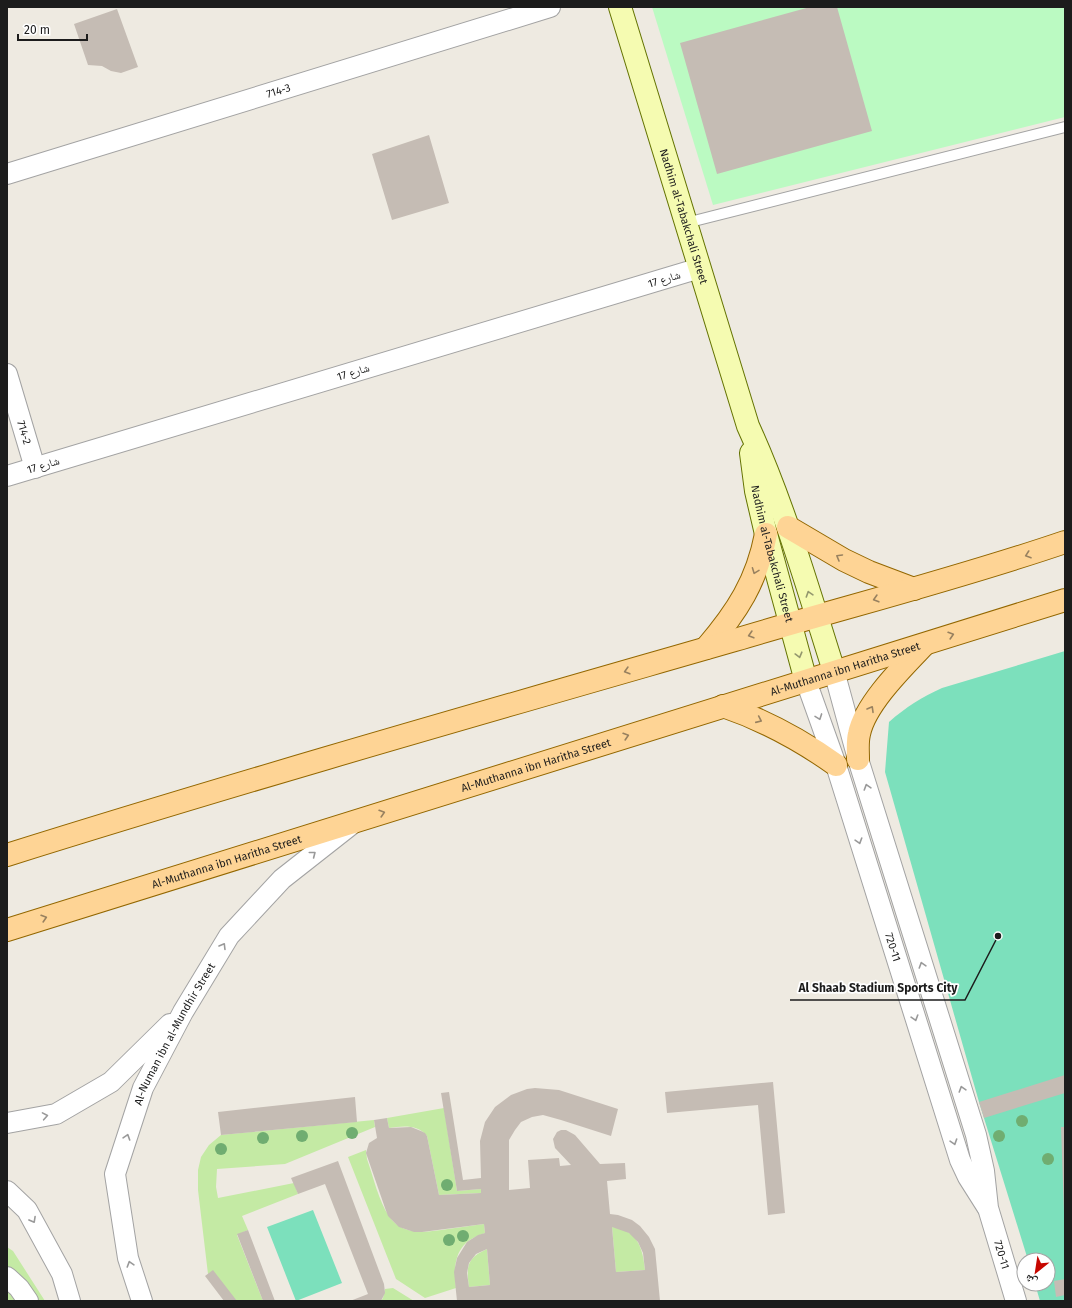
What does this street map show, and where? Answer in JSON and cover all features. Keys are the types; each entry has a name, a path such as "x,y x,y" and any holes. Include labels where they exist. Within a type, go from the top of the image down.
{"main road":[{"name":"Nadhim al-Tabakchali Street","path":"620,7 748,426 761,455 788,527 834,671"},
{"name":"Nadhim al-Tabakchali Street","path":"748,426 752,469 766,534 806,680"},
{"path":"788,527 856,566 914,589"},
{"path":"706,648 734,614 746,594 763,552 766,534"},
{"path":"7,855 178,802 816,616 914,589 1065,542"},
{"name":"Al-Muthanna ibn Haritha Street","path":"7,930 1065,600"},
{"path":"858,759 858,734 873,704 885,688 925,643"},
{"path":"723,706 786,733 813,748 836,765"}],"street":[{"name":"714-3","path":"7,174 550,7"},
{"name":"شارع 17","path":"7,476 700,268"},
{"name":"714-2","path":"7,374 35,468"},
{"name":"720-11","path":"834,671 858,759 976,1135 984,1171 988,1208 1016,1301"},
{"name":"720-11","path":"806,680 836,765 960,1160 968,1178 988,1208"},
{"name":"Al-Numan ibn al-Mundhir Street","path":"142,1301 128,1258 116,1174 143,1088 183,1012 229,936 282,879 355,821"},
{"path":"7,1122 56,1114 111,1082 183,1012"},
{"path":"7,1191 27,1210 62,1274 70,1301"},
{"path":"7,1277 19,1288 28,1301"}],"lane":[{"path":"686,223 1065,127"}],"green space":[{"path":"652,7 1065,7 1065,117 713,205"},
{"path":"1065,651 1065,1301 1040,1301 1037,1292 1056,1292 1056,1252 1026,1252 979,1102 885,772 889,722 908,707 942,688"},
{"path":"444,1108 457,1191 481,1189 481,1193 439,1195 427,1136 419,1129 410,1127 404,1126 389,1128 387,1118"},
{"path":"374,1120 375,1127 285,1164 217,1169 216,1187 218,1198 294,1183 298,1194 242,1216 248,1230 237,1235 263,1301 237,1301 208,1274 198,1190 198,1170 201,1157 209,1145 221,1135"},
{"path":"366,1150 367,1159 382,1204 389,1216 401,1227 416,1232 424,1232 484,1224 485,1233 468,1242 462,1247 458,1254 455,1269 456,1288 425,1298 396,1279 348,1157"},
{"path":"313,1210 342,1283 296,1301 267,1227"},
{"path":"612,1227 627,1231 637,1241 643,1254 645,1270 616,1272"},
{"path":"7,1247 13,1251 45,1301 7,1301"},
{"path":"487,1249 490,1285 469,1287 469,1264 475,1256"},
{"path":"393,1288 414,1301 381,1301 385,1289"}],"building":[{"path":"810,7 837,7 872,131 717,174 680,43"},
{"path":"117,9 138,67 121,73 111,71 102,66 88,65 74,24"},
{"path":"429,135 449,203 392,220 372,154"},
{"path":"1065,1075 1065,1093 984,1118 979,1102"},
{"path":"773,1082 785,1213 768,1215 758,1105 667,1113 665,1092"},
{"path":"535,1088 559,1090 618,1109 611,1136 543,1115 532,1117 521,1122 509,1140 509,1190 530,1188 528,1160 559,1158 560,1166 571,1165 555,1148 553,1139 557,1132 561,1130 566,1130 575,1135 600,1164 625,1163 626,1179 607,1181 610,1214 632,1220 640,1226 649,1237 655,1249 660,1301 457,1301 454,1272 457,1258 467,1242 478,1235 485,1233 484,1224 414,1232 399,1227 388,1216 366,1153 369,1143 377,1138 374,1120 387,1118 389,1128 411,1127 425,1133 427,1136 439,1195 481,1193 481,1189 457,1191 441,1093 449,1092 463,1180 481,1178 480,1141 485,1122 495,1107 511,1095 527,1089","holes":["612,1227 629,1233 638,1242 643,1253 645,1270 616,1272","487,1249 490,1285 469,1287 467,1273 469,1263 476,1254"]},
{"path":"355,1097 357,1122 221,1135 218,1112"},
{"path":"1061,1127 1065,1127 1065,1213 1064,1213"},
{"path":"338,1161 384,1284 385,1293 381,1301 350,1301 368,1294 325,1184 298,1194 291,1178"},
{"path":"248,1230 275,1301 263,1301 237,1234"},
{"path":"213,1270 237,1301 224,1301 205,1276"},
{"path":"1065,1279 1065,1295 1056,1297 1056,1281"}],"place":[{"name":"Al Shaab Stadium Sports City","path":"998,936"}]}
